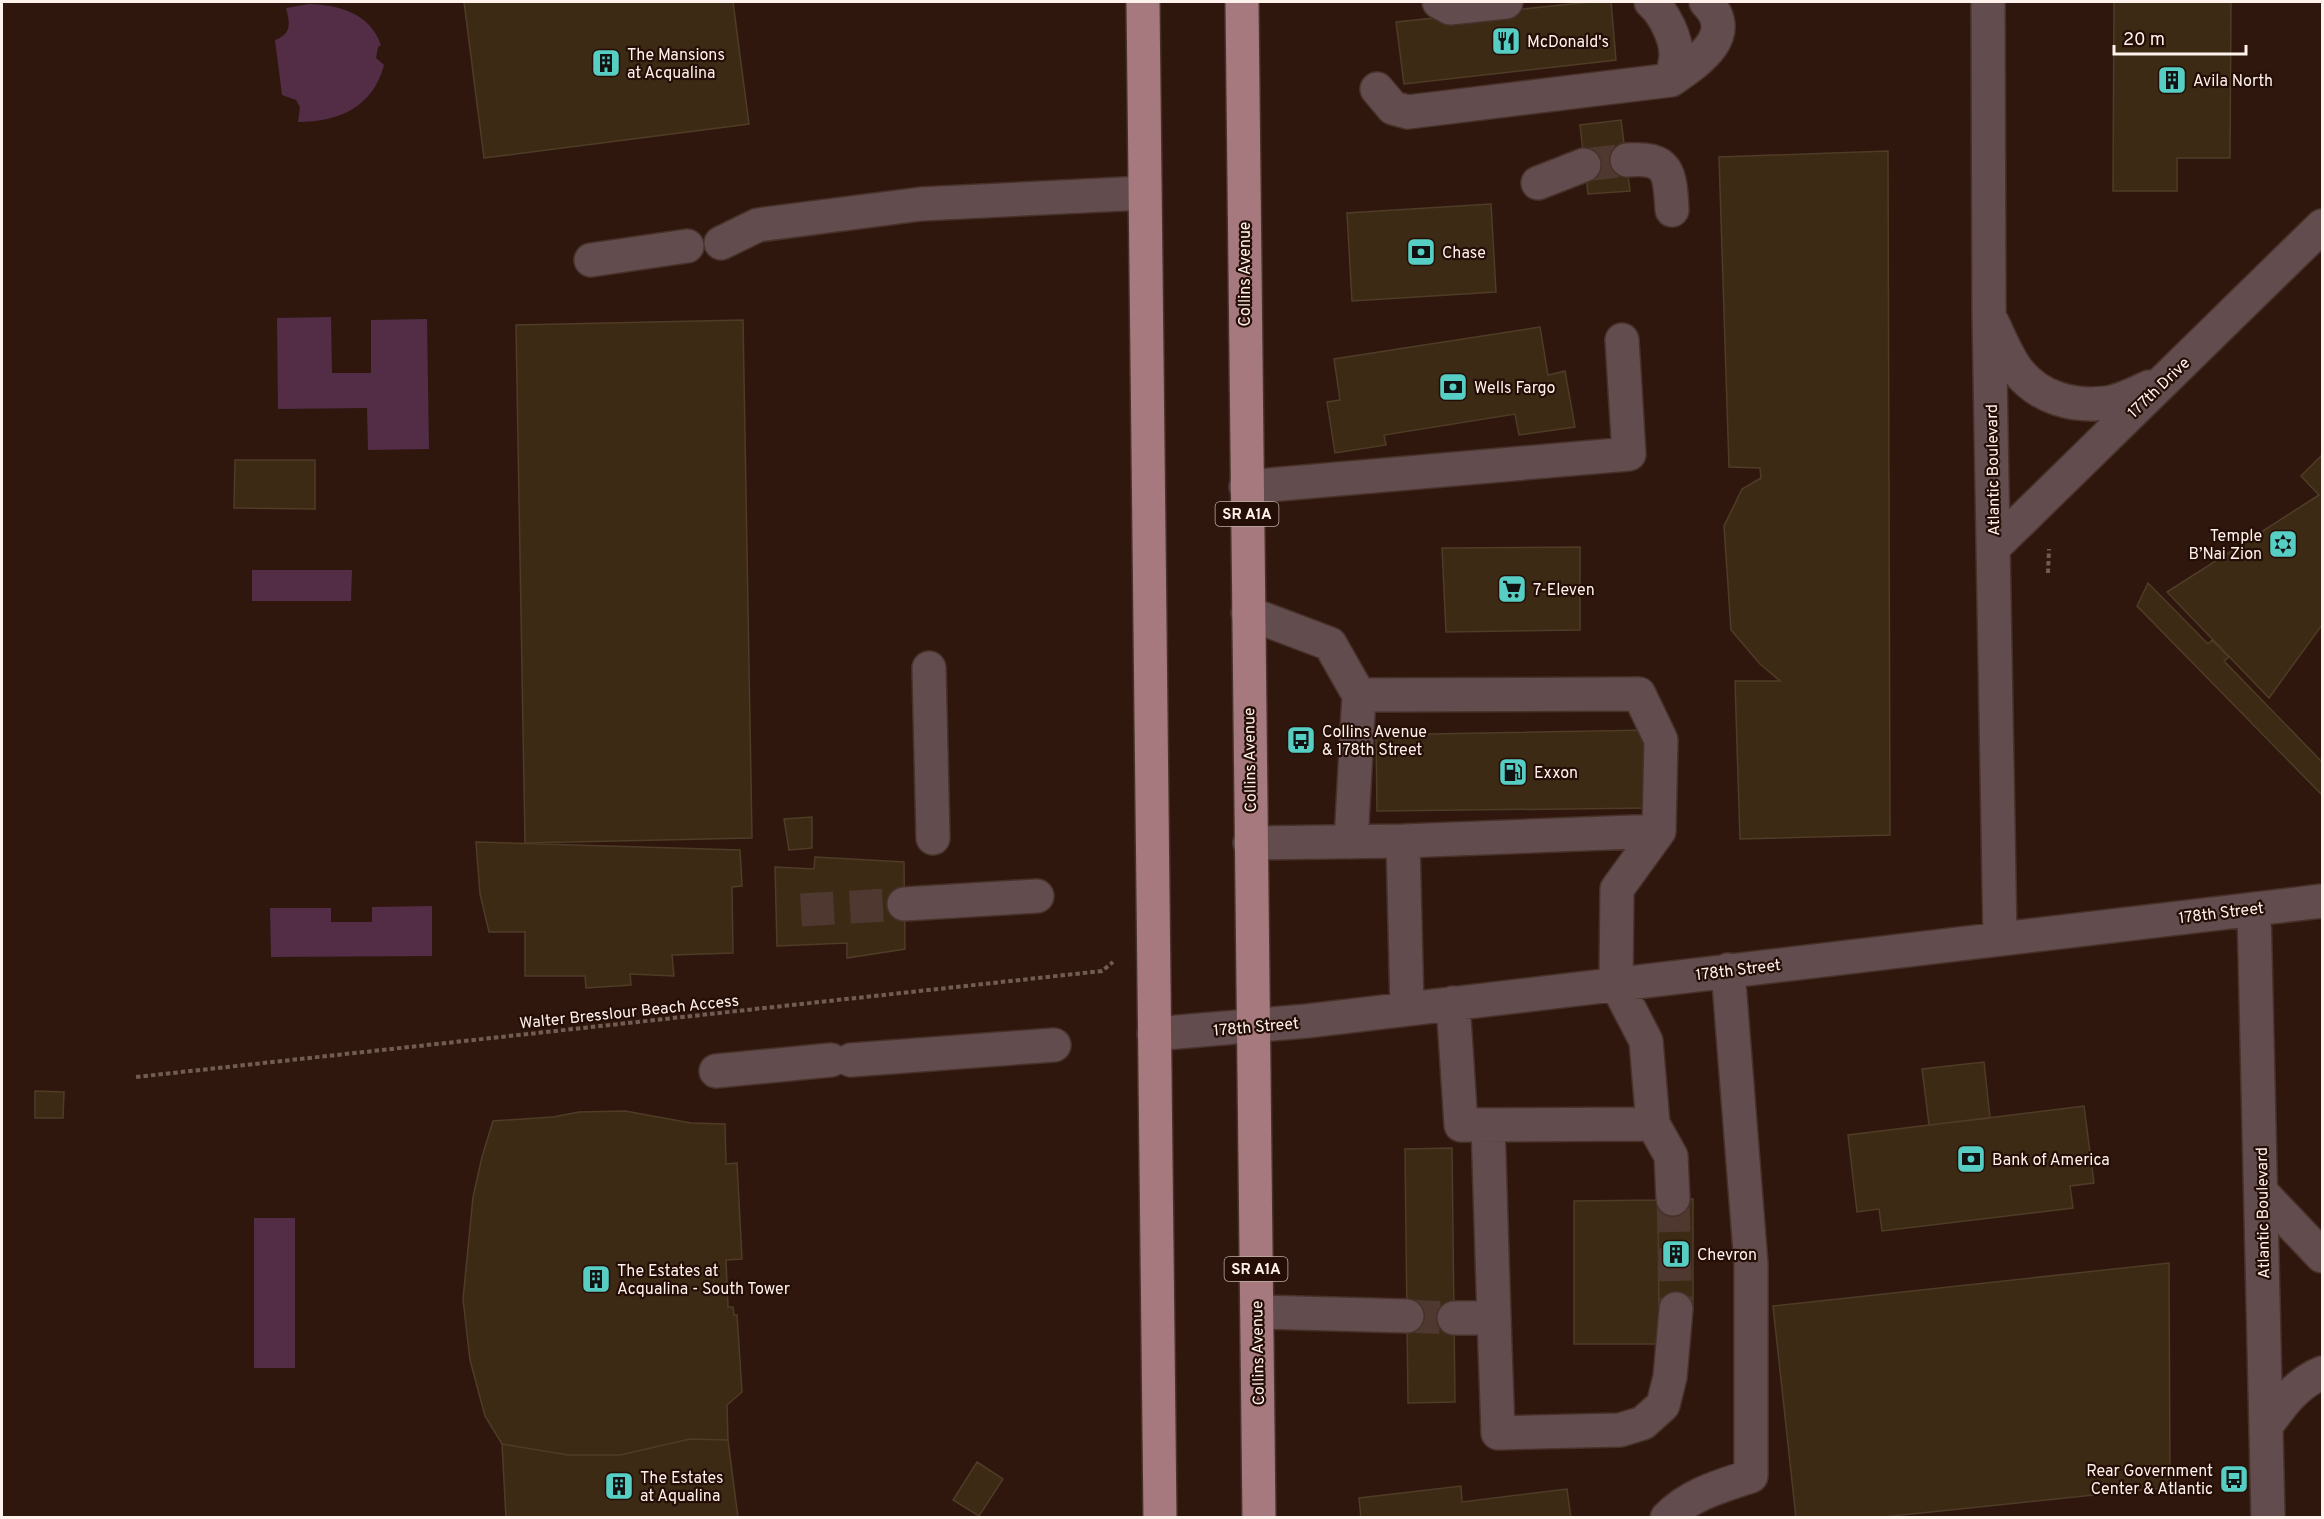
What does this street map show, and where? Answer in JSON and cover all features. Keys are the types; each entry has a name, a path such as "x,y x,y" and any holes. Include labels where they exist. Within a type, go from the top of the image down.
{"main road":[{"path":"1143,2 1160,1518"},
{"name":"Collins Avenue","path":"1242,2 1259,1518"}],"street":[{"path":"1439,2 1450,8 1506,2"},
{"path":"1651,2 1658,8 1671,32 1676,55 1671,80"},
{"path":"1377,88 1393,108 1408,112 1671,80 1697,62 1712,47 1718,29 1712,8 1706,2"},
{"name":"Atlantic Boulevard","path":"1988,2 1989,315 2000,939"},
{"path":"1627,160 1647,159 1663,167 1671,182 1672,210"},
{"path":"1538,183 1584,165"},
{"path":"721,243 758,225 921,204 1144,193"},
{"name":"177th Drive","path":"1994,547 2322,226"},
{"path":"591,260 687,246"},
{"path":"1989,315 2017,370 2032,386 2053,398 2071,403 2106,403 2126,397 2166,379"},
{"path":"1246,487 1629,454 1622,340"},
{"path":"1248,613 1330,644 1359,695 1351,842"},
{"path":"929,668 933,838"},
{"path":"1359,695 1639,694 1661,740 1659,831 1617,889 1616,983 1646,1041 1653,1124 1671,1156 1673,1199"},
{"path":"1250,843 1403,841 1659,831"},
{"path":"1403,841 1407,1008"},
{"path":"904,904 1037,896"},
{"name":"178th Street","path":"1154,1034 1253,1026 2322,901"},
{"name":"Atlantic Boulevard","path":"2254,909 2268,1518"},
{"path":"1667,1518 1677,1507 1706,1491 1751,1476 1751,1264 1728,970"},
{"path":"1453,1003 1461,1125 1653,1124"},
{"path":"716,1071 1054,1045"},
{"path":"1488,1125 1498,1433 1620,1430 1643,1423 1663,1405 1670,1377 1676,1310"},
{"path":"2262,1193 2322,1256"},
{"path":"1257,1312 1407,1316"},
{"path":"1454,1318 1494,1318"},
{"path":"2266,1426 2288,1396 2322,1373"}],"path":[{"path":"2048,573 2049,545"},
{"name":"Walter Bresslour Beach Access","path":"136,1077 1102,971 1121,956"}],"shaded area":[{"path":"309,4 331,6 361,18 376,34 381,45 378,47 376,58 384,65 372,92 352,109 327,119 298,122 300,107 296,100 282,95 275,40 281,38 287,31 286,8"},
{"path":"331,317 332,373 371,373 371,320 427,319 429,449 368,450 367,408 278,409 277,318"},
{"path":"252,570 352,570 351,601 252,601"},
{"path":"432,906 432,956 271,957 270,908 331,908 331,922 372,922 372,907"},
{"path":"254,1218 295,1218 295,1368 254,1368"}],"building":[{"name":"The Mansions at Acqualina","path":"464,2 733,2 749,124 484,158"},
{"name":"McDonald's","path":"1591,2 1611,2 1616,60 1404,84 1396,22"},
{"name":"Avila North","path":"2114,2 2231,2 2230,158 2177,158 2177,191 2113,191"},
{"path":"1621,120 1630,191 1588,194 1580,125"},
{"path":"1888,151 1890,835 1740,839 1735,681 1780,681 1760,664 1731,630 1724,526 1742,489 1761,478 1760,468 1729,467 1719,157"},
{"name":"Chase","path":"1491,204 1496,292 1352,301 1347,213"},
{"path":"743,320 752,838 525,843 516,325"},
{"name":"Wells Fargo","path":"1540,327 1548,375 1565,371 1575,427 1519,435 1515,414 1384,435 1386,445 1335,453 1327,402 1340,400 1334,359"},
{"name":"Temple B’Nai Zion","path":"2322,455 2322,625 2269,698 2167,592 2319,495 2301,476"},
{"path":"235,460 315,460 315,509 234,508"},
{"name":"7-Eleven","path":"1580,547 1580,630 1446,632 1442,548"},
{"path":"2148,583 2208,644 2212,640 2229,657 2224,661 2322,762 2322,795 2137,606"},
{"name":"Exxon","path":"1650,730 1651,808 1377,811 1376,735"},
{"path":"812,817 812,848 789,850 784,819"},
{"path":"476,842 740,850 742,886 732,887 733,953 672,955 674,976 630,974 631,985 586,988 585,976 525,976 525,932 489,932 480,894"},
{"path":"815,857 904,862 905,949 847,958 847,943 777,946 775,867 814,869"},
{"path":"1984,1062 1990,1118 1929,1125 1922,1069"},
{"path":"35,1091 64,1092 63,1118 35,1118"},
{"name":"Bank of America","path":"2084,1106 2094,1183 2070,1186 2073,1208 1882,1231 1879,1209 1857,1212 1848,1135"},
{"name":"The Estates at Acqualina - South Tower","path":"625,1111 691,1123 725,1124 726,1164 737,1163 742,1259 726,1260 728,1307 733,1307 734,1315 737,1315 742,1392 727,1405 728,1440 690,1439 620,1455 568,1455 502,1444 485,1416 470,1360 463,1299 473,1197 493,1121 553,1117 579,1112"},
{"path":"1452,1148 1455,1402 1408,1403 1405,1149"},
{"name":"Chevron","path":"1693,1199 1693,1309 1659,1309 1658,1200"},
{"name":"Chevron","path":"1658,1200 1659,1344 1574,1344 1574,1201"},
{"path":"2169,1263 2170,1487 1873,1518 1796,1518 1773,1306"},
{"name":"The Estates at Aqualina","path":"690,1439 728,1440 738,1518 506,1518 502,1444 568,1455 620,1455"},
{"path":"977,1462 1003,1479 979,1516 953,1500"},
{"path":"1461,1486 1462,1502 1567,1489 1571,1518 1361,1518 1359,1498"}],"tunnel":[{"path":"1584,165 1627,160"},
{"path":"801,910 904,904"},
{"path":"1673,1199 1676,1309"},
{"path":"1407,1316 1454,1318"}],"place":[{"name":"McDonald's","path":"1506,41"},
{"name":"The Mansions at Acqualina","path":"606,63"},
{"name":"Avila North","path":"2172,80"},
{"name":"Chase","path":"1421,252"},
{"name":"Wells Fargo","path":"1453,387"},
{"name":"Temple B’Nai Zion","path":"2283,544"},
{"name":"7-Eleven","path":"1512,589"},
{"name":"Collins Avenue & 178th Street","path":"1301,740"},
{"name":"Exxon","path":"1513,772"},
{"name":"Bank of America","path":"1971,1159"},
{"name":"Chevron","path":"1676,1254"},
{"name":"The Estates at Acqualina - South Tower","path":"596,1279"},
{"name":"Rear Government Center & Atlantic","path":"2234,1479"},
{"name":"The Estates at Aqualina","path":"619,1486"}]}
